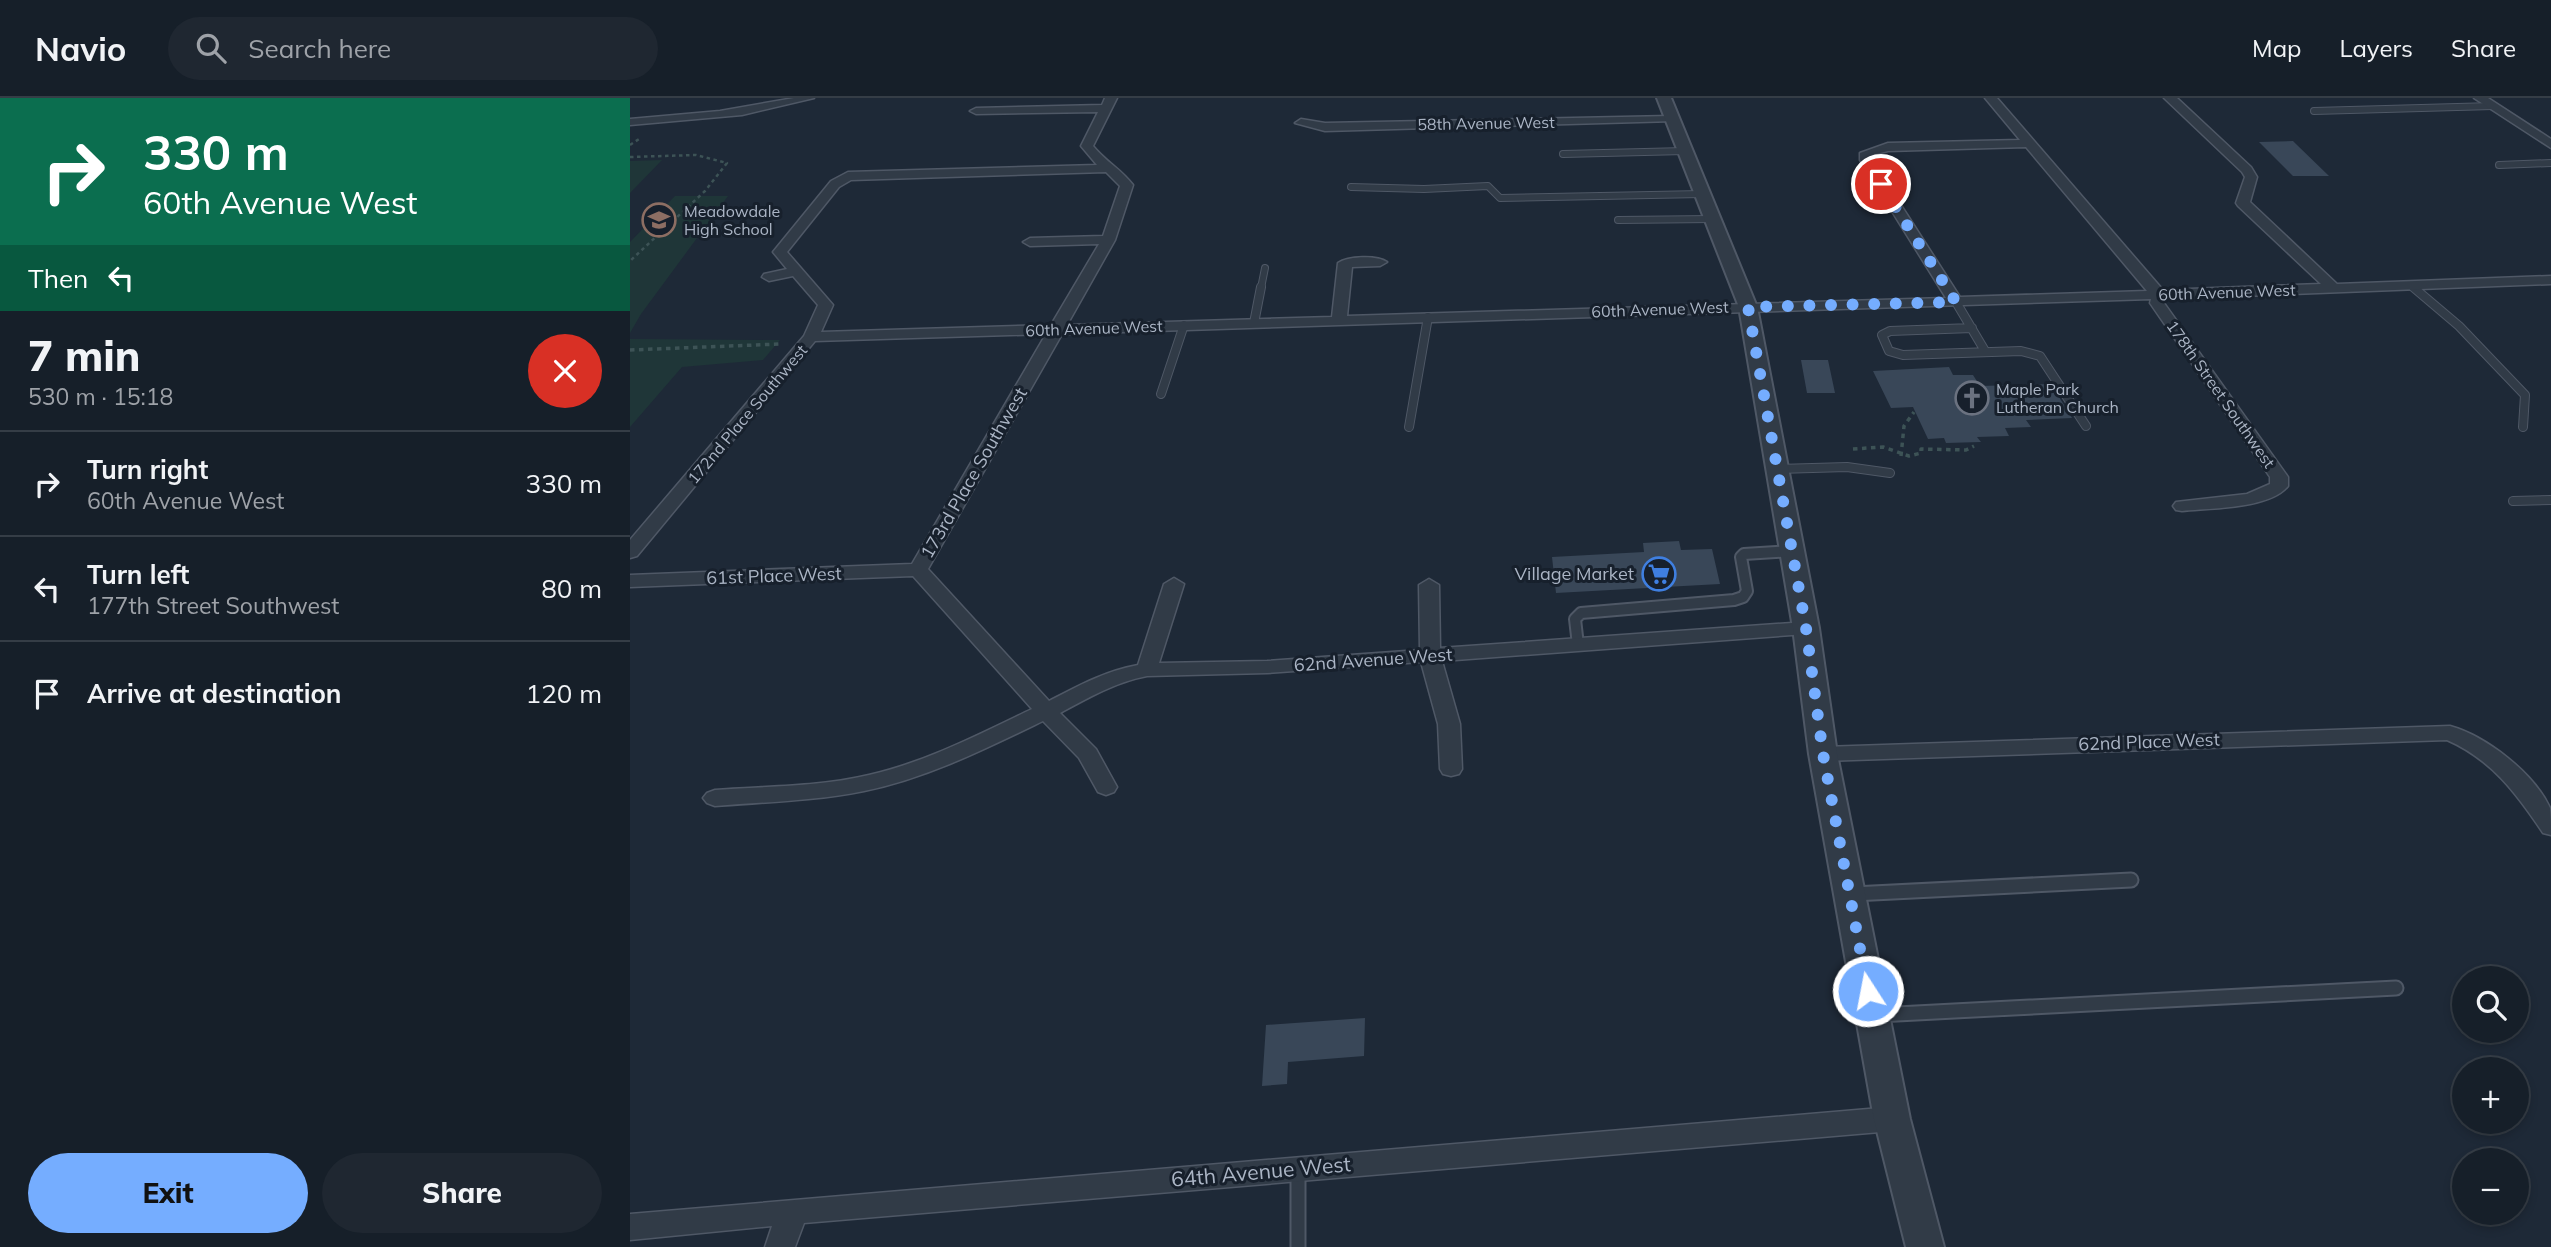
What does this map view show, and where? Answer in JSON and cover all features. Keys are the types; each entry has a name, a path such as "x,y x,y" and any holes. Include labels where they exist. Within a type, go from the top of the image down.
{"street":[{"path":"630,121 701,118 747,112 808,98"},
{"name":"178th Street Southwest","path":"1991,98 2160,295 2157,303 2279,477 2279,486 2260,496 2182,506"},
{"path":"2170,98 2247,170 2251,177 2243,204 2333,287"},
{"path":"2480,98 2551,144"},
{"path":"976,111 1108,103"},
{"name":"173rd Place Southwest","path":"1046,711 918,570 1108,240 1128,185 1112,168 1093,156 1087,146 1108,103"},
{"path":"1667,108 1748,307 1806,628 1823,754 1892,1119 1925,1247"},
{"name":"58th Avenue West","path":"1301,123 1325,127 1667,108"},
{"path":"1956,302 1865,156 1870,150 1888,147 2030,143"},
{"path":"769,277 794,271 780,252 835,184 848,176 1112,168"},
{"path":"1030,242 1108,240"},
{"path":"1339,320 1345,263 1380,262"},
{"name":"172nd Place Southwest","path":"630,552 810,339 826,304 794,271"},
{"name":"60th Avenue West","path":"810,339 2551,280"},
{"name":"61st Place West","path":"630,581 918,570"},
{"path":"1147,670 1174,584"},
{"path":"1429,584 1430,656 1449,724 1451,769"},
{"name":"62nd Avenue West","path":"1046,711 1098,684 1123,674 1147,670 1267,667 1806,628"},
{"path":"715,797 835,789 885,779 941,761 1046,711 1088,754 1106,787"},
{"name":"62nd Place West","path":"1823,754 2450,733 2474,742 2498,759 2517,778 2551,827"},
{"name":"64th Avenue West","path":"630,1227 1892,1119"},
{"path":"779,1247 793,1211"}],"lane":[{"path":"2314,111 2493,106"},
{"path":"1563,154 1685,152"},
{"path":"2499,165 2551,163"},
{"path":"1351,187 1424,189 1489,186 1500,198 1702,194"},
{"path":"1618,220 1712,219"},
{"path":"1254,323 1265,268"},
{"path":"2411,285 2459,326 2525,395 2523,427"},
{"path":"1956,302 1985,351"},
{"path":"1409,427 1427,317"},
{"path":"1161,394 1184,325"},
{"path":"1972,328 1890,331 1882,335 1889,351 1903,355 2021,351 2040,356 2086,426"},
{"path":"1777,469 1847,467 1890,473"},
{"path":"2513,501 2551,500"},
{"path":"1578,645 1575,619 1581,613 1734,600 1743,597 1747,591 1741,557 1744,554 1792,551"},
{"path":"1850,895 2131,880"},
{"path":"1873,1015 2396,988"},
{"path":"1298,1169 1298,1247"}],"path":[{"path":"630,156 696,155 727,163 698,199 630,261"},
{"path":"630,350 810,339"},
{"path":"1901,456 1903,428 1906,419 1913,412"},
{"path":"1845,449 1882,447 1895,455 1915,456 1921,453 1921,449 1966,450 1974,446"}],"green space":[{"path":"662,160 630,193 630,161"},
{"path":"675,196 728,196 641,314 630,333 630,242"},
{"path":"630,339 780,340 763,360 682,367 630,427"}],"building":[{"path":"2293,141 2329,176 2293,176 2259,142"},
{"path":"1801,360 1828,360 1835,393 1807,393"},
{"name":"Maple Park Lutheran Church","path":"1949,367 1953,375 1973,375 1980,386 2051,384 2072,418 2026,420 2031,427 2005,428 2009,436 1977,437 1981,442 1946,443 1944,438 1928,439 1913,407 1891,408 1873,371"},
{"path":"1679,541 1681,550 1712,549 1720,584 1556,593 1552,557 1644,552 1643,543"},
{"path":"1365,1018 1364,1056 1288,1062 1287,1084 1262,1086 1266,1025"}],"place":[{"name":"Meadowdale High School","path":"659,220"},
{"name":"Maple Park Lutheran Church","path":"1972,398"},
{"name":"Village Market","path":"1659,574"}],"route":[{"path":"1868,991 1823,754 1806,628 1748,307 1956,302 1881,184"}]}
